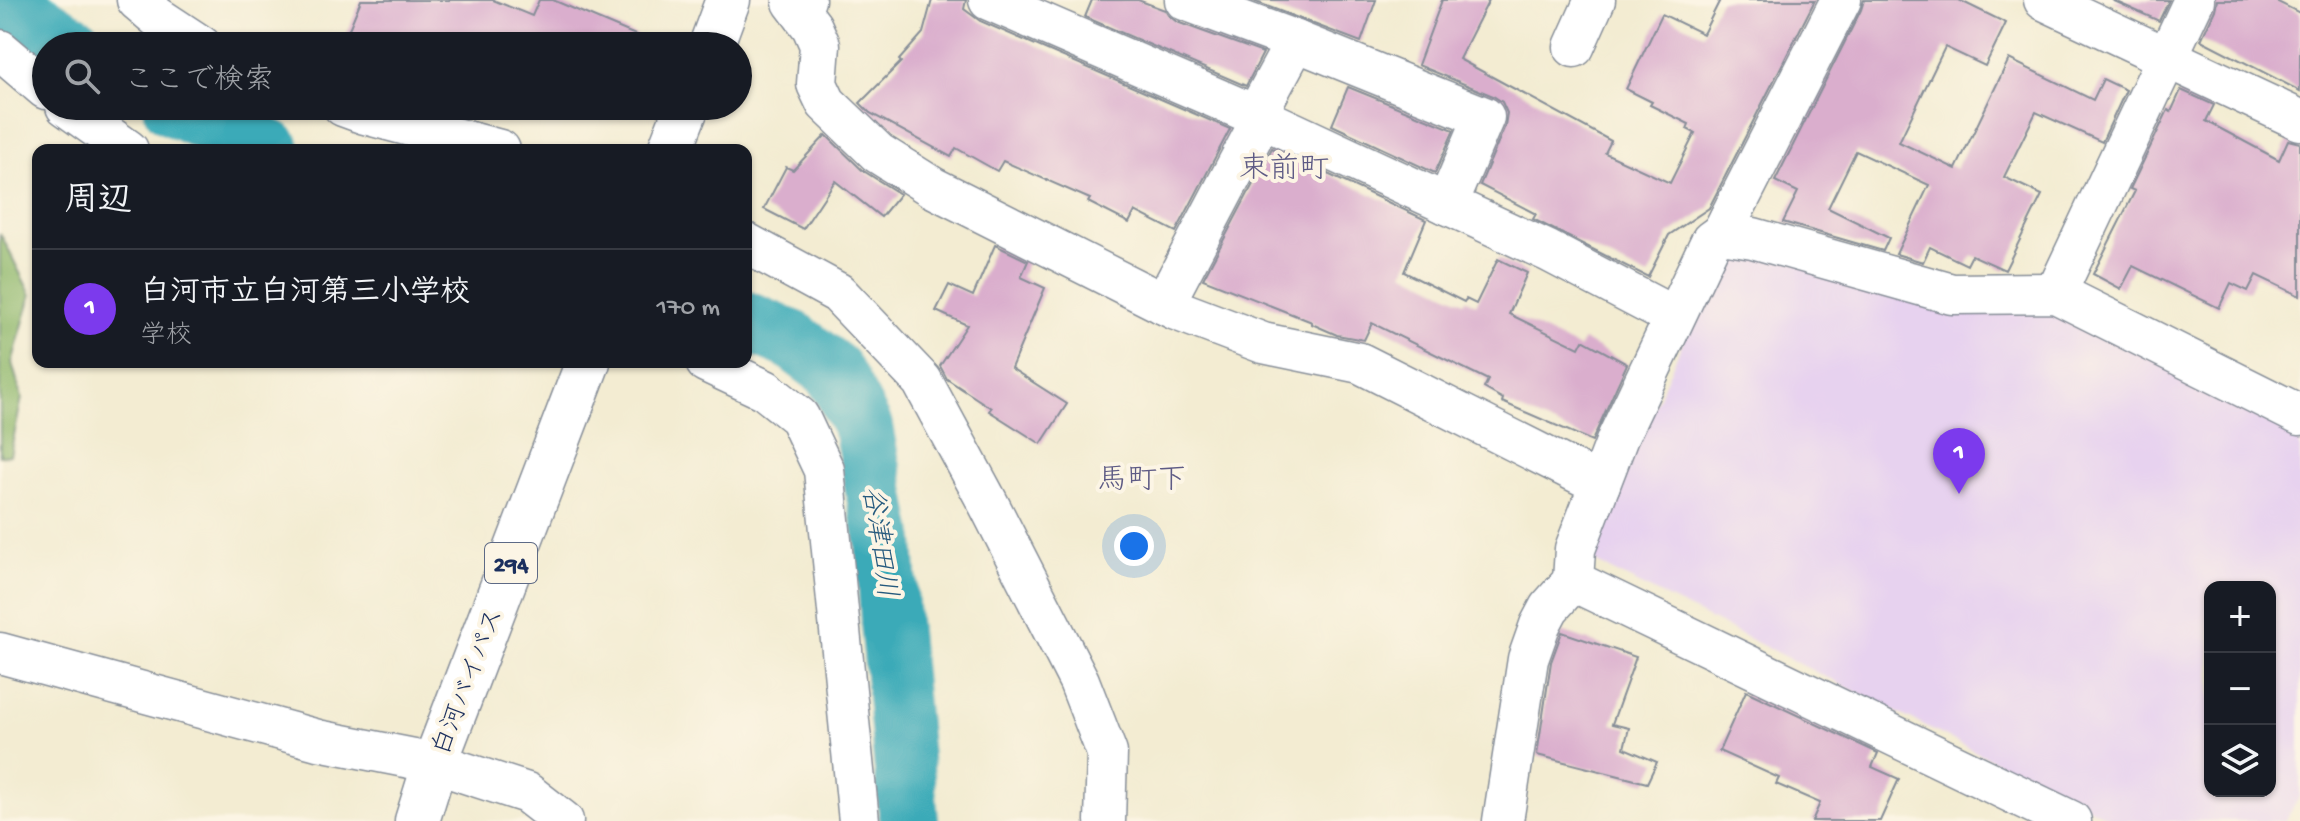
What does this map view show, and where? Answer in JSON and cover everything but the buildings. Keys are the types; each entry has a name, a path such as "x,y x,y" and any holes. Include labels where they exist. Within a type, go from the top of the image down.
{"highway":[{"path":"716,32 728,0"},
{"path":"672,144 682,120"},
{"name":"白河バイパス","path":"417,821 435,763 586,368"}],"street":[{"path":"137,0 180,32"},
{"path":"989,0 1259,116 1548,251 1674,317"},
{"path":"1185,0 1484,117 1447,204"},
{"path":"1574,47 1595,0"},
{"path":"1503,821 1528,659 1540,625 1549,608 1573,581 1575,549 1618,437 1674,317 1711,241 1722,233 1841,0"},
{"path":"2044,0 2300,120"},
{"path":"2056,293 2194,0"},
{"path":"796,1 820,45 817,84 826,103 878,153 932,187 1164,304 1263,343 1360,363 1600,484"},
{"path":"1164,304 1296,41"},
{"path":"0,50 32,77"},
{"path":"86,120 120,144"},
{"path":"393,120 479,144"},
{"path":"1722,233 1753,238 1952,294 2056,293 2300,415"},
{"path":"752,246 838,293 922,381 1079,681 1107,753 1105,821"},
{"path":"719,368 765,390 799,417 824,470 859,821"},
{"path":"1573,581 2071,821"},
{"path":"3,661 318,740 435,763 527,793 563,821"}],"shaded area":[{"path":"1723,249 2051,310 2300,429 2300,796 2285,821 2115,821 1589,559"}],"green space":[{"path":"0,233 31,295 12,363 22,398 10,455 0,456"}],"waterway":[{"name":"谷津田川","path":"8,0 53,32"},
{"name":"谷津田川","path":"204,120 258,144"},
{"name":"谷津田川","path":"752,323 792,340 833,371 863,427 885,542 909,821"}],"place":[{"name":"白河市立白河第三小学校","path":"1959,494"}],"district":[{"name":"束前町","path":"1284,167"},
{"name":"馬町下","path":"1142,478"}]}
